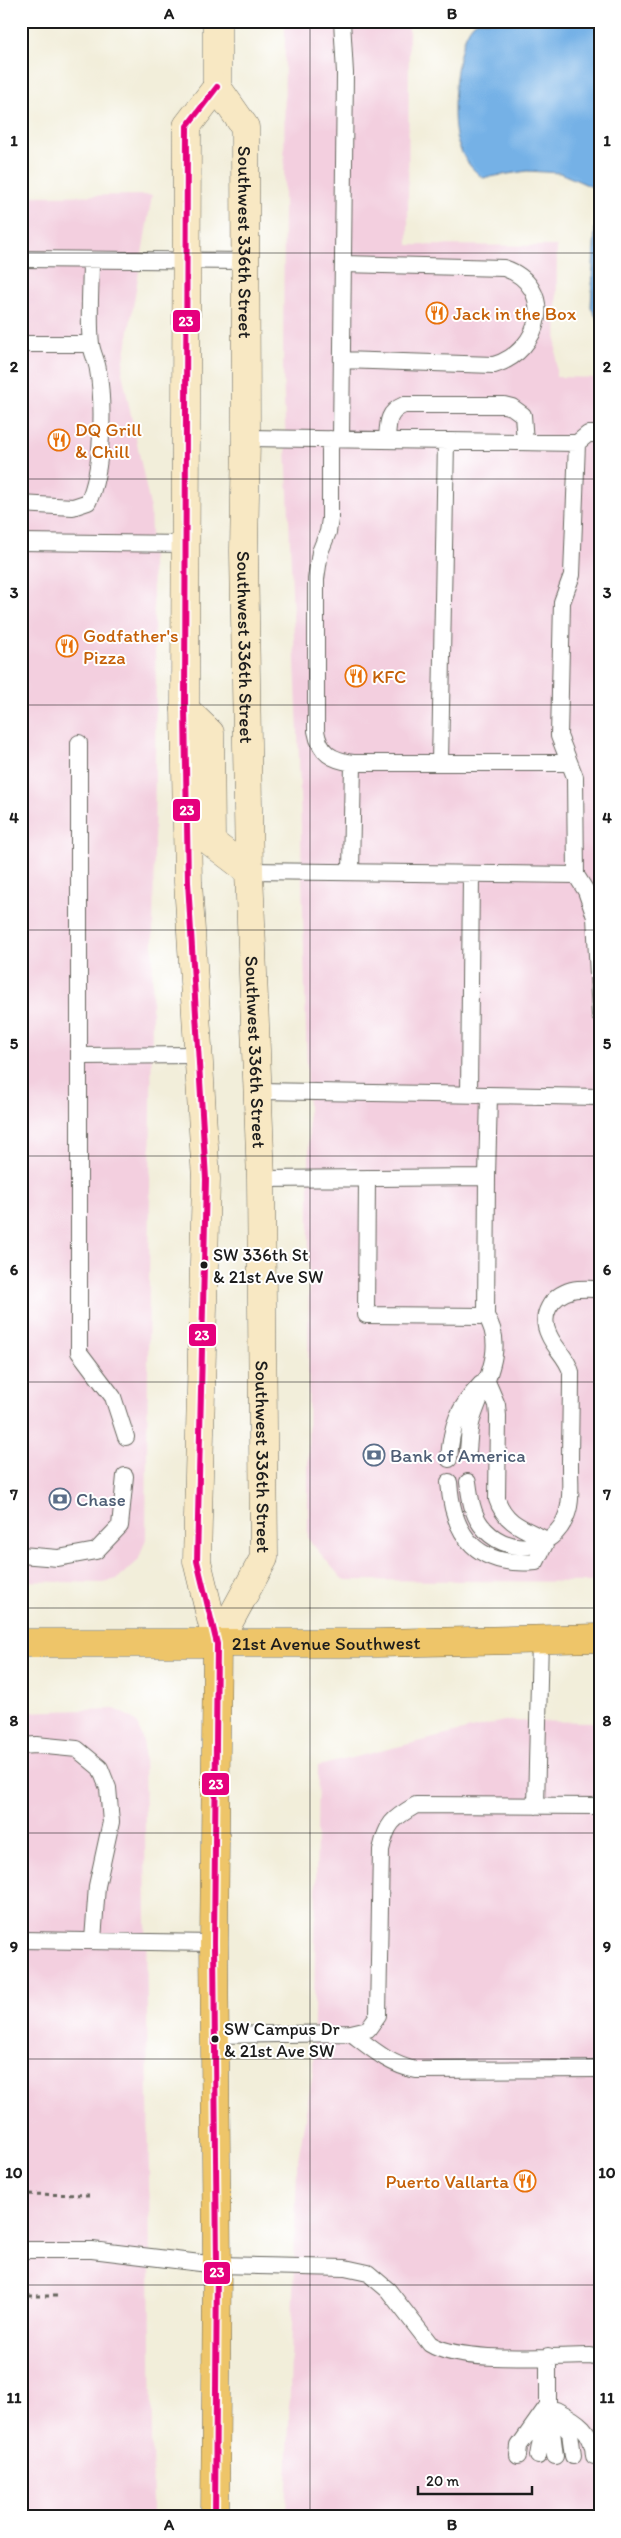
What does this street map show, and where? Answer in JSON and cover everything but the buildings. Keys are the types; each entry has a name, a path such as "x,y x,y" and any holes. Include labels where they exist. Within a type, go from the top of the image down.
{"main road":[{"path":"215,2517 217,2265 214,1943 217,1644 197,1562 206,1179 188,882 185,709 187,126 216,87 216,21"},
{"name":"Southwest 336th Street","path":"216,87 245,127 246,438 244,551 249,871 261,1179 264,1558 217,1644"},
{"path":"185,709 210,733 212,842 249,871"},
{"name":"21st Avenue Southwest","path":"21,1643 217,1644 600,1638"}],"lane":[{"path":"342,21 345,73 342,360 330,519 328,532 320,552 316,579 316,731 318,742 326,754 336,760 353,763 569,763"},
{"path":"21,259 246,261"},
{"path":"21,504 73,506 88,502 94,488 98,469 100,402 98,371 91,344 91,260"},
{"path":"342,360 494,365 507,361 519,353 528,343 533,333 538,304 534,292 526,280 517,272 504,268 343,264"},
{"path":"21,344 91,344"},
{"path":"387,440 388,418 392,412 404,405 504,405 512,407 523,414 525,442"},
{"path":"246,438 577,443 588,434 600,434"},
{"path":"440,763 446,441"},
{"path":"577,443 572,575 562,602 559,660 559,736 575,778 576,875 586,891 595,917 600,1016"},
{"path":"21,542 187,544"},
{"path":"79,743 79,1352 114,1397 126,1437"},
{"path":"351,872 353,763"},
{"path":"249,871 576,875"},
{"path":"469,1095 471,874"},
{"path":"79,1056 197,1055"},
{"path":"259,1091 600,1097"},
{"path":"468,1451 471,1422 495,1357 495,1332 486,1316 489,1095"},
{"path":"261,1179 487,1177"},
{"path":"367,1178 366,1315 486,1316"},
{"path":"468,1482 470,1500 475,1514 488,1533 500,1541 513,1546 534,1547 547,1540 562,1525 569,1501 571,1372 563,1354 549,1336 545,1315 552,1302 562,1294 573,1290 600,1289"},
{"path":"486,1379 497,1405 497,1499 501,1511 507,1519 547,1540"},
{"path":"449,1459 452,1432 459,1410 486,1379"},
{"path":"21,1555 58,1558 96,1551 120,1526 126,1476"},
{"path":"449,1482 454,1518 462,1534 473,1547 485,1556 498,1561 520,1564 536,1562 547,1540"},
{"path":"536,1806 540,1639"},
{"path":"21,1746 78,1749 100,1768 108,1788 111,1822 97,1886 93,1940"},
{"path":"216,2034 351,2033 368,2029 378,2015 381,1850 385,1830 399,1815 416,1805 600,1806"},
{"path":"21,1940 214,1943"},
{"path":"351,2033 385,2059 403,2068 416,2070 600,2069"},
{"path":"21,2250 92,2250 217,2265 346,2268 368,2273 388,2290 430,2344 440,2350 469,2356 591,2356 600,2359"},
{"path":"548,2356 548,2405 555,2456"},
{"path":"518,2456 519,2446 548,2405"},
{"path":"538,2456 548,2405"},
{"path":"548,2405 570,2433 573,2456"},
{"path":"548,2405 571,2418 584,2429 593,2441 594,2456"}],"path":[{"path":"21,2194 92,2195"},
{"path":"21,2296 58,2296"}],"shaded area":[{"path":"285,21 409,21 408,245 557,246 556,377 600,378 600,1582 343,1580 308,1539 309,1148 299,758 283,375"},
{"path":"152,195 122,372 150,506 156,679 146,1539 138,1561 117,1579 103,1583 21,1581 21,196"},
{"path":"115,1709 132,1718 139,1726 144,1746 153,2517 21,2517 21,1712"},
{"path":"504,1721 600,1722 600,2517 286,2517 297,2165 313,2072 318,1766"}],"water":[{"path":"477,21 600,21 600,324 591,308 597,189 560,173 527,171 483,178 467,162 461,152 455,129 454,95 456,76 464,41 470,29"}],"transit line":[{"name":"23","path":"215,2517 217,2265 214,1943 217,1644 197,1561 206,1179 188,882 185,709 187,126 217,87"}],"place":[{"name":"Jack in the Box","path":"437,313"},
{"name":"DQ Grill & Chill","path":"59,440"},
{"name":"Godfather's Pizza","path":"67,646"},
{"name":"KFC","path":"356,676"},
{"name":"SW 336th St & 21st Ave SW","path":"204,1265"},
{"name":"Bank of America","path":"374,1455"},
{"name":"Chase","path":"60,1499"},
{"name":"SW Campus Dr & 21st Ave SW","path":"215,2039"},
{"name":"Puerto Vallarta","path":"525,2181"}]}
